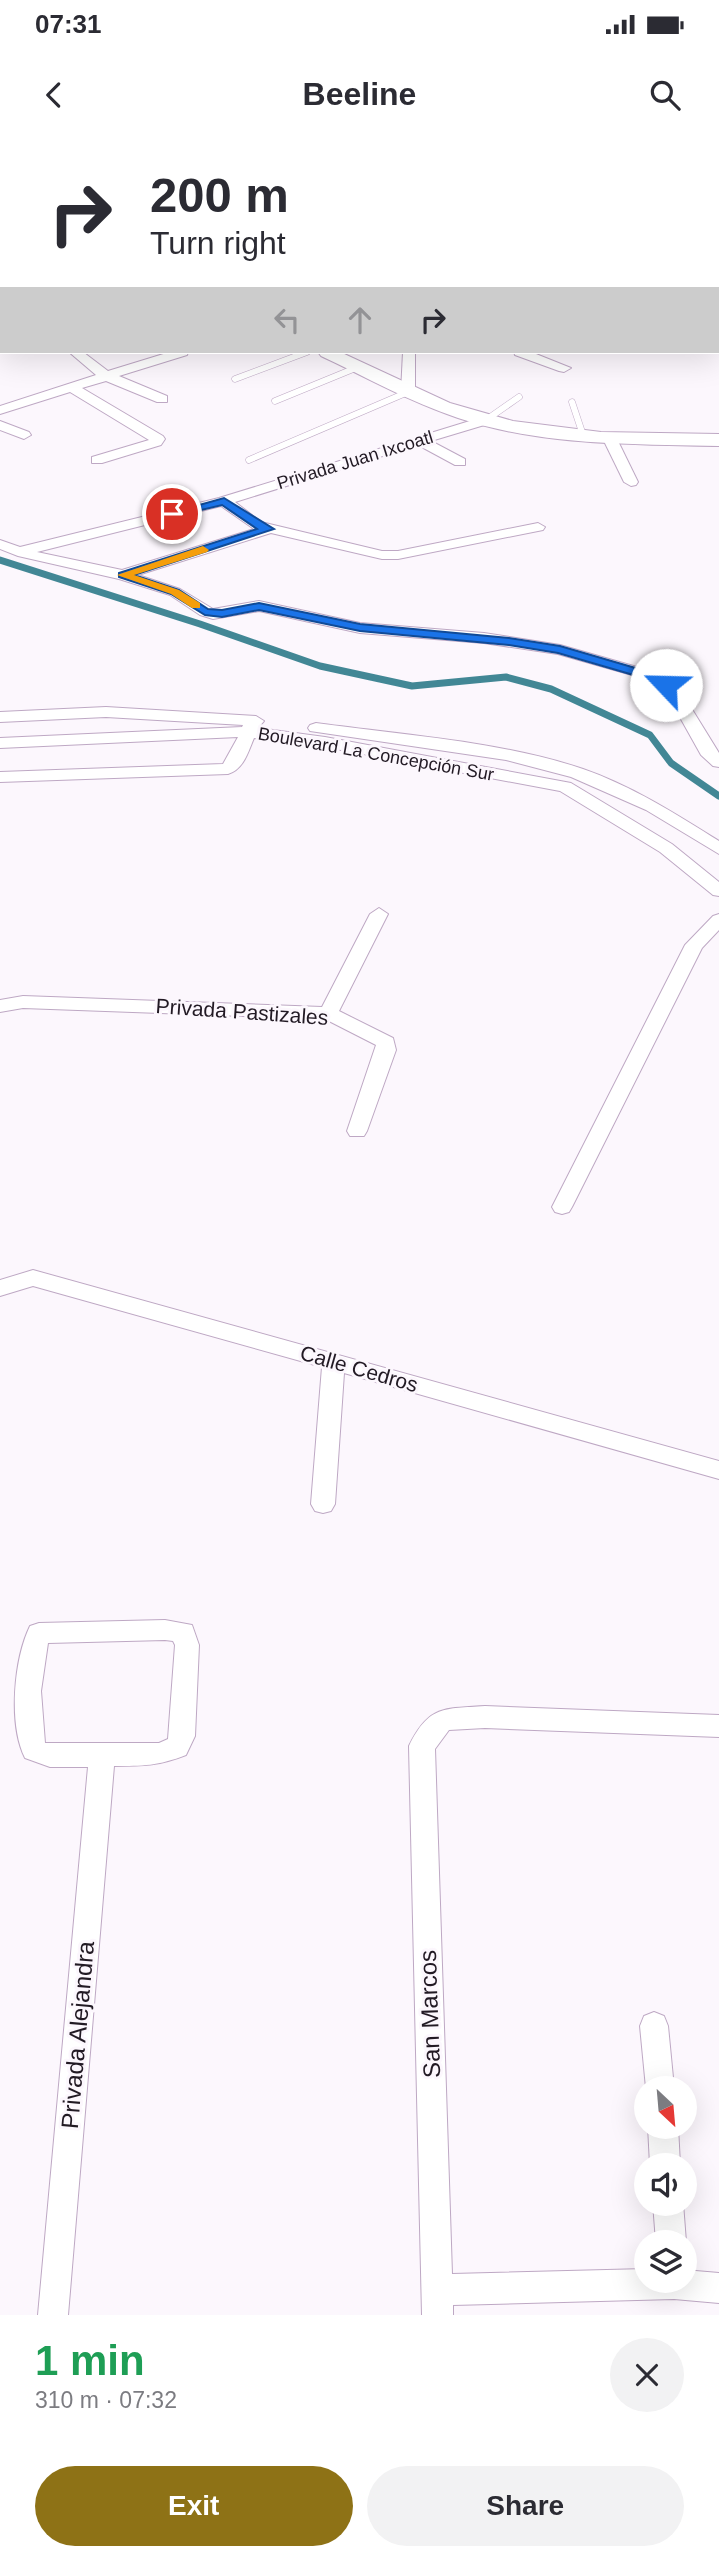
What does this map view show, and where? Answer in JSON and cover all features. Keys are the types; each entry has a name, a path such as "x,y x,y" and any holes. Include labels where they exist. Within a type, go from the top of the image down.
{"street":[{"path":"78,354 104,375 162,399"},
{"path":"0,410 175,354"},
{"path":"331,354 408,392 486,420 583,435 719,440"},
{"path":"408,392 409,354"},
{"path":"526,354 564,368"},
{"path":"71,387 158,439 156,442 97,460"},
{"name":"Privada Juan Ixcoatl","path":"18,552 224,501 486,420"},
{"path":"0,425 24,435"},
{"path":"609,437 631,482"},
{"path":"418,440 460,462"},
{"path":"224,501 256,525 382,555 398,555 538,527"},
{"path":"123,575 268,529"},
{"path":"0,544 18,552 123,575 175,592 205,612 213,614 259,606 360,628 484,638 560,650 652,676 674,693 716,761"},
{"name":"Boulevard La Concepción Sur","path":"0,717 106,712 506,755 577,773 652,806 719,849"},
{"path":"0,777 228,769 236,761 252,726"},
{"name":"Boulevard La Concepción Sur","path":"0,743 252,726 565,787 666,848 719,891"},
{"path":"328,1013 379,914"},
{"path":"562,1207 694,945 719,920"},
{"name":"Privada Pastizales","path":"0,1006 23,1002 328,1013 386,1042 386,1050 357,1131"},
{"name":"Calle Cedros","path":"0,1288 33,1278 719,1470"},
{"path":"323,1504 334,1362"},
{"path":"165,1630 183,1632 187,1645 184,1710 182,1735 177,1747 160,1754 102,1754 50,1756 34,1750 29,1732 32,1647 39,1633 165,1630"},
{"name":"San Marcos","path":"439,2302 422,1746 442,1720 485,1717 719,1726"},
{"name":"Privada Alejandra","path":"53,2315 102,1754"},
{"path":"654,2025 659,2076"},
{"path":"439,2302 634,2285"},
{"path":"697,2285 719,2288"}],"lane":[{"path":"235,379 302,354"},
{"path":"275,401 358,367"},
{"path":"249,460 408,392"},
{"path":"486,420 519,397"},
{"path":"572,402 583,435"}],"waterway":[{"path":"0,560 200,624 320,666 412,686 506,677 551,689 650,735 671,763 719,796"}],"slow traffic":[{"path":"196,606 175,592 123,575 203,550"}],"route":[{"path":"172,514 224,501 256,525 268,529 123,575 175,592 205,612 222,613 259,606 360,628 484,638 560,650 652,676 666,685"}]}
